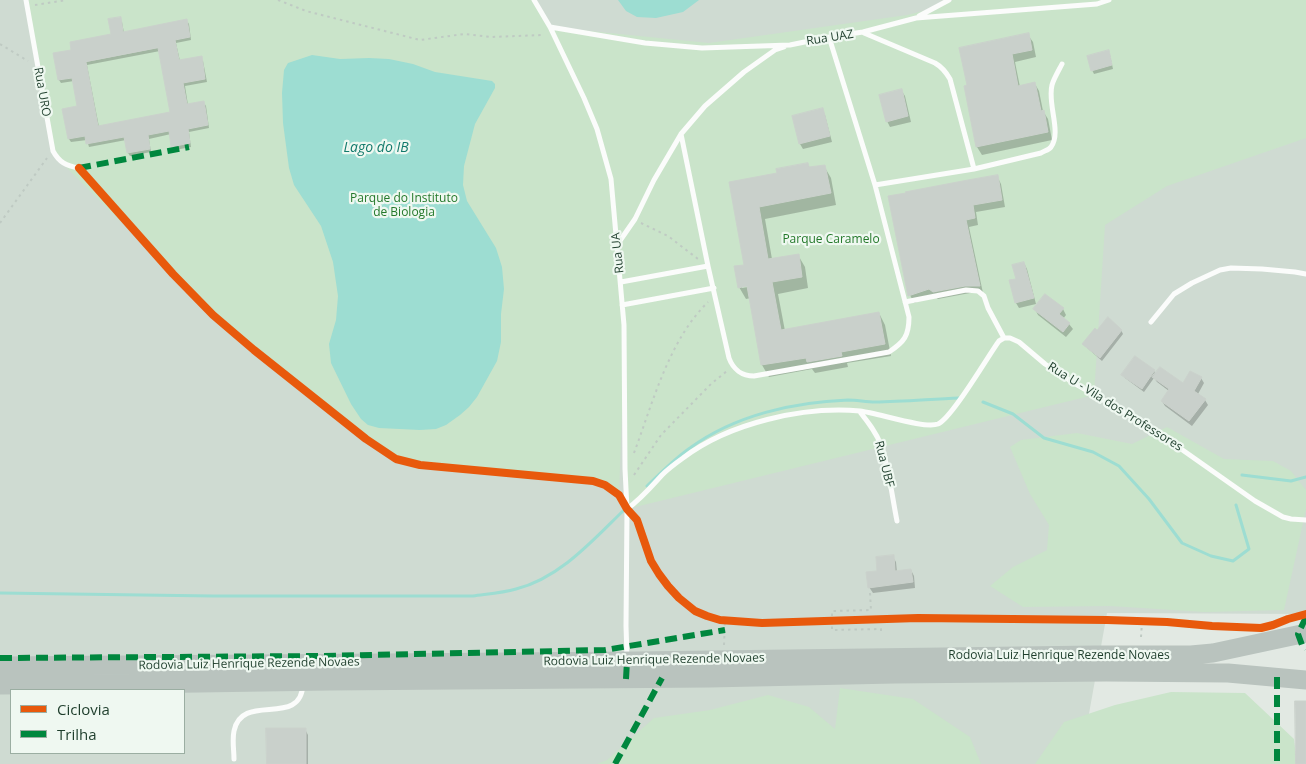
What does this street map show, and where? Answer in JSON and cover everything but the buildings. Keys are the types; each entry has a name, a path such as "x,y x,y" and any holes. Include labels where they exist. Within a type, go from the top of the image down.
{"highway":[{"name":"Rodovia Luiz Henrique Rezende Novaes","path":"0,666 627,661 1096,654 1191,655 1213,653 1306,633"},
{"name":"Rodovia Luiz Henrique Rezende Novaes","path":"0,685 1106,672 1228,673 1306,680"}],"lane":[{"name":"Rua UA","path":"534,0 550,27 598,129 611,179 624,325 627,661"},
{"path":"916,18 950,0"},
{"name":"Rua UAZ","path":"550,27 645,43 702,48 790,45 863,32 916,18 1096,4 1109,0"},
{"name":"Rua URO","path":"27,3 53,150"},
{"path":"863,32 941,66 950,79 974,169"},
{"path":"681,134 708,266 729,358 733,366 745,375 754,376 889,352 899,345 907,335 909,317 875,185 829,37"},
{"path":"617,245 635,219 654,180 681,134 705,106 744,72 775,50 790,45"},
{"path":"875,185 974,169 1041,153 1051,147 1055,130 1051,102 1052,85 1062,64"},
{"path":"53,150 57,158 64,164 79,168"},
{"path":"621,282 708,266"},
{"path":"1151,322 1174,294 1220,270 1231,268 1262,269 1306,274"},
{"path":"622,305 714,288"},
{"path":"627,509 646,493 663,474 684,457 738,428 770,419 835,410 860,411 928,425 941,422 953,409 999,341 1004,338 988,308 984,296 978,291 966,290 905,302"},
{"name":"Rua U - Vila dos Professores","path":"1004,338 1010,338 1019,342 1045,364 1174,444 1255,501 1283,517 1306,520"},
{"name":"Rua UBF","path":"860,411 881,444 897,521"},
{"path":"234,759 234,730 240,720 255,711 284,709 293,705 302,696 304,682"}],"path":[{"path":"27,3 67,0"},
{"path":"278,0 306,11 420,40 464,34 490,37 553,34"},
{"path":"0,44 37,67"},
{"path":"0,223 53,150"},
{"path":"635,219 668,236 708,266"},
{"path":"631,460 671,354 698,312 715,294"},
{"path":"626,487 661,435 711,384 733,366"},
{"path":"870,593 871,610 832,611 835,620 832,630 881,629 881,632"},
{"path":"724,645 726,620"},
{"path":"824,620 835,620"},
{"path":"1133,621 1146,622 1141,637"}],"shaded area":[{"path":"0,0 1306,0 1306,614 1107,613 1080,764 0,764"}],"green space":[{"path":"26,0 534,0 550,27 709,43 907,15 939,7 953,0 1306,0 1306,138 1167,186 1105,225 1094,395 627,509 622,411 619,495 605,485 593,481 420,465 396,459 279,370 173,274 60,161 53,151"},
{"path":"1167,427 1224,459 1273,461 1291,471 1306,490 1306,509 1284,610 1205,612 1110,606 1023,607 990,586 1013,567 1047,550 1049,525 1030,494 1010,447 1021,440 1077,433 1132,444"},
{"path":"840,688 913,699 970,737 981,764 597,764 607,760 654,718 710,710 768,695 809,707 835,729"},
{"path":"1171,692 1245,693 1294,739 1297,764 1035,764 1064,722 1115,705"}],"water":[{"path":"618,0 699,0 683,12 656,18 637,17 626,11"},
{"name":"Lago do IB","path":"312,55 340,59 389,59 413,64 435,72 492,81 495,84 495,88 475,124 464,166 463,185 467,201 496,248 502,267 504,289 501,314 501,342 497,361 477,397 460,415 446,425 436,429 379,428 368,425 361,419 351,404 331,363 329,344 336,320 338,296 333,262 321,226 294,185 289,168 283,123 282,93 284,70 288,63"}],"waterway":[{"path":"647,486 678,457 707,437 726,427 766,412 828,401 886,402 959,398"},
{"path":"983,402 1013,414 1044,438 1093,452 1119,466 1149,499 1182,543 1211,556 1233,561 1249,549 1236,505"},
{"path":"1242,475 1291,481 1306,477"},
{"path":"0,593 213,596 473,596 511,590 532,584 547,576 575,557 624,510"}],"marked path":[{"path":"79,168 189,147"},
{"path":"1306,617 1298,634 1302,645 1306,649"},
{"path":"0,658 324,656 605,650 725,630"},
{"path":"626,679 627,661"},
{"path":"1277,677 1277,764"},
{"path":"615,764 662,678"}],"cycle path":[{"path":"79,168 173,274 213,315 366,439 396,459 420,465 593,481 605,485 619,495 627,509 637,520 651,561 668,586 695,611 707,616 720,620 762,623 918,618 1107,620 1261,628 1306,614"}],"park label":[{"name":"Parque do Instituto de Biologia","path":"404,206"},
{"name":"Parque Caramelo","path":"831,240"}]}
